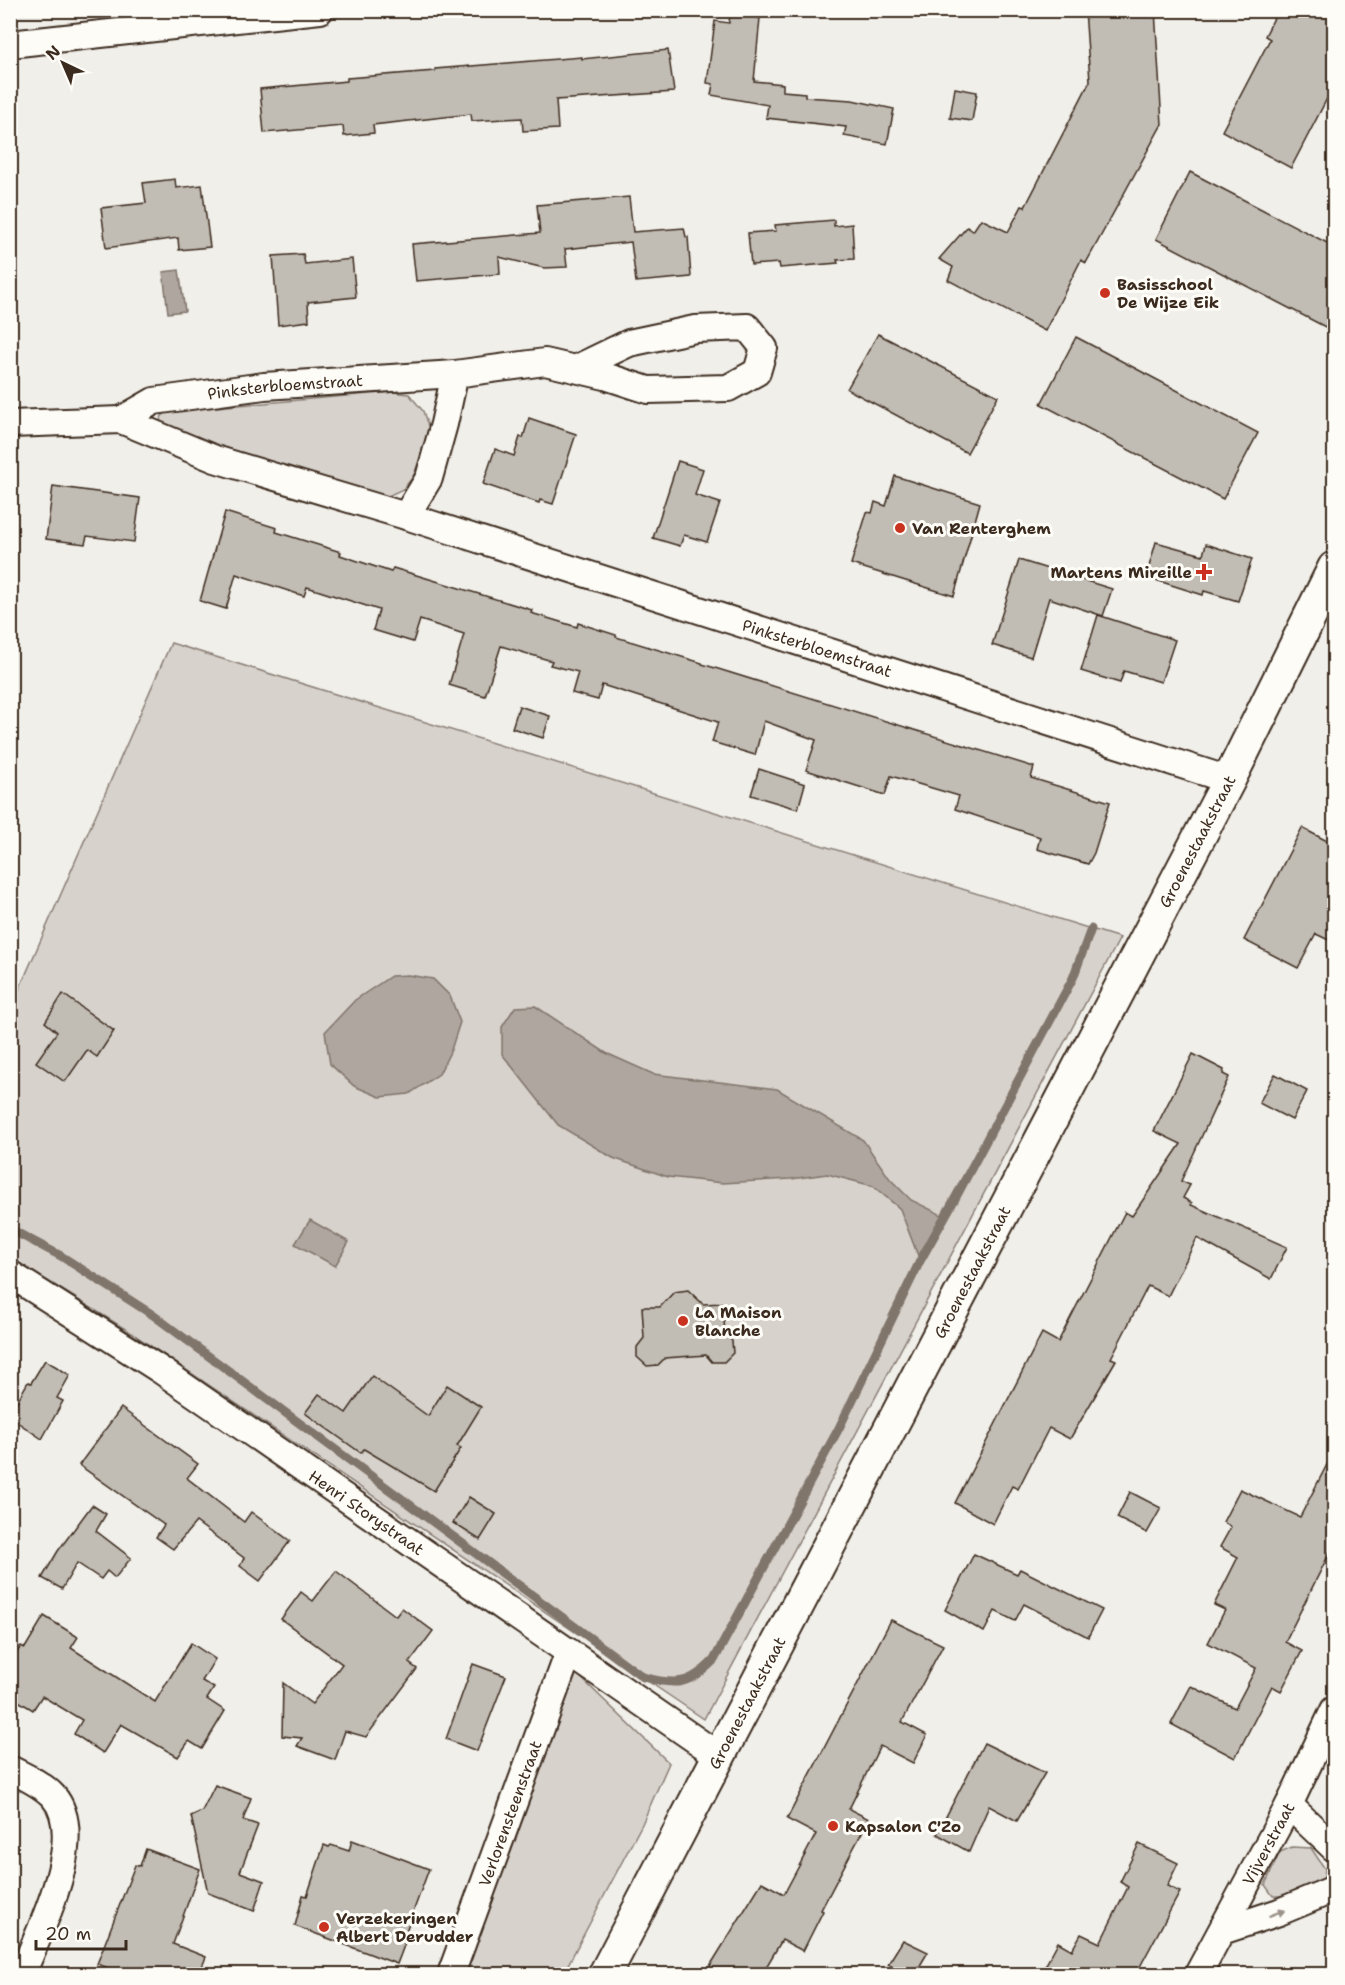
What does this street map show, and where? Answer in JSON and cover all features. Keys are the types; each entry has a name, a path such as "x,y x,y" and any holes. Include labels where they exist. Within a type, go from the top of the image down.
{"street":[{"path":"10,44 320,10"},
{"name":"Pinksterbloemstraat","path":"121,420 154,401 242,389 455,374 545,362 648,390 728,388 757,372 764,348 747,327 695,329 629,344 575,369"},
{"path":"406,516 429,478 455,374"},
{"name":"Pinksterbloemstraat","path":"10,424 121,420 215,459 406,516 1230,780"},
{"name":"Groenestaakstraat","path":"605,1974 1330,586"},
{"name":"Henri Storystraat","path":"10,1274 159,1369 719,1756"},
{"name":"Verlorensteenstraat","path":"451,1974 569,1652"},
{"name":"Vijverstraat","path":"1198,1974 1289,1806 1335,1710"},
{"path":"10,1769 31,1780 53,1797 63,1816 67,1835 63,1867 22,1974"},
{"path":"1289,1806 1335,1848"},
{"path":"1222,1931 1279,1912 1335,1889"}],"shaded area":[{"path":"179,270 185,311 168,313 163,272"},
{"path":"393,392 409,394 423,411 430,432 413,477 403,489 386,497 166,429 159,423 162,416 169,411"},
{"path":"171,643 1120,938 704,1719 130,1332 11,1258 11,1008"},
{"path":"408,975 433,979 450,996 460,1022 451,1050 439,1074 409,1094 380,1097 354,1086 330,1064 325,1032 355,1000 391,976"},
{"path":"535,1006 606,1053 653,1074 777,1089 863,1140 890,1179 911,1200 944,1216 920,1261 900,1209 873,1186 827,1174 791,1179 723,1183 668,1177 613,1158 558,1125 502,1054 502,1027 515,1007"},
{"path":"310,1220 349,1242 335,1266 295,1244"},
{"path":"574,1671 669,1763 642,1824 563,1974 460,1974"},
{"path":"1292,1847 1311,1848 1325,1869 1323,1884 1286,1896 1273,1896 1265,1885 1280,1852"}],"building":[{"path":"1085,10 1155,10 1162,124 1086,263 1081,260 1045,331 948,280 953,267 939,259 967,227 973,231 981,219 1008,232 1022,206 1025,207 1090,81"},
{"path":"1278,10 1325,10 1335,16 1335,83 1291,168 1222,131 1270,39 1265,36"},
{"path":"730,14 760,18 754,81 783,84 783,91 805,93 805,97 852,100 894,109 887,144 844,136 846,127 766,118 768,105 711,95 713,84 707,83 715,21 729,23"},
{"path":"668,50 674,92 556,100 558,129 523,131 522,118 472,121 471,114 373,125 374,133 344,136 343,126 264,133 260,89 347,81 347,78 435,71 435,69 582,57 582,59"},
{"path":"955,88 977,92 972,121 950,118"},
{"path":"1190,172 1335,247 1335,332 1156,239"},
{"path":"175,179 176,188 202,185 210,247 179,250 178,238 106,248 101,208 146,203 143,183"},
{"path":"629,197 633,232 684,228 686,237 688,237 691,277 636,282 631,242 565,249 567,267 544,268 499,257 500,274 416,281 412,244 540,233 537,205"},
{"path":"834,220 834,226 852,224 854,259 837,260 838,263 780,268 779,263 751,265 748,233 776,231 775,225"},
{"path":"303,254 305,264 352,259 356,297 308,302 309,321 278,325 273,256"},
{"path":"878,334 998,396 967,453 847,389"},
{"path":"1076,337 1258,433 1223,499 1041,404"},
{"path":"529,418 576,434 553,504 540,500 539,503 483,484 495,449 514,456"},
{"path":"678,461 703,469 695,495 720,503 707,542 684,535 680,546 653,538"},
{"name":"Van Renterghem","path":"895,476 980,503 954,596 851,564 867,512 872,513 875,502 886,506"},
{"path":"53,486 140,498 134,542 87,536 85,544 46,539"},
{"path":"225,512 277,528 276,532 341,552 340,555 391,572 393,568 532,610 531,613 577,627 578,623 616,635 616,637 1034,767 1031,778 1110,802 1094,853 1088,864 1037,849 1040,837 955,809 959,796 891,776 885,795 806,770 816,740 764,721 755,755 712,742 718,722 602,685 598,700 572,693 578,672 550,665 552,661 501,646 485,696 449,685 464,634 420,620 413,642 373,630 379,610 307,587 304,596 236,574 226,609 200,601"},
{"name":"Martens Mireille","path":"1156,542 1203,555 1206,544 1252,559 1238,601 1204,591 1203,595 1146,577"},
{"path":"1019,560 1112,589 1103,616 1049,598 1031,657 992,645"},
{"path":"1098,615 1175,640 1161,682 1124,671 1120,683 1081,671"},
{"path":"519,706 550,716 543,738 512,728"},
{"path":"759,769 805,784 798,809 751,795"},
{"path":"1302,828 1335,845 1335,943 1316,934 1298,968 1244,940"},
{"path":"63,994 114,1031 97,1057 87,1050 65,1082 36,1062 57,1032 45,1022"},
{"path":"1193,1054 1224,1070 1223,1074 1229,1077 1181,1181 1190,1185 1183,1198 1192,1203 1191,1205 1287,1247 1271,1279 1197,1238 1168,1296 1148,1286 1111,1358 1116,1360 1070,1439 1049,1428 1018,1489 1012,1486 993,1524 955,1503 1042,1333 1058,1342 1125,1212 1132,1216 1181,1144 1154,1131"},
{"path":"1275,1074 1307,1091 1292,1120 1259,1103"},
{"name":"La Maison Blanche","path":"688,1290 703,1304 723,1303 725,1335 732,1341 733,1353 724,1362 712,1362 706,1355 665,1358 658,1365 647,1366 637,1357 637,1347 644,1338 642,1307 660,1307 674,1292"},
{"path":"45,1360 70,1375 57,1398 63,1401 42,1439 10,1417 10,1414 28,1382 31,1383"},
{"path":"372,1376 428,1416 447,1385 481,1407 457,1446 461,1448 434,1491 364,1449 361,1453 305,1413 319,1394 346,1413"},
{"path":"121,1408 198,1464 187,1478 244,1522 251,1512 290,1541 260,1581 240,1566 244,1558 196,1522 173,1549 156,1537 164,1525 79,1465"},
{"path":"1335,1449 1335,1542 1285,1642 1302,1651 1281,1691 1272,1686 1235,1758 1171,1724 1191,1686 1235,1708 1256,1668 1208,1643 1225,1610 1214,1605 1238,1557 1220,1547 1231,1527 1223,1522 1240,1489 1300,1517"},
{"path":"1130,1492 1161,1508 1147,1533 1117,1518"},
{"path":"469,1497 496,1514 480,1540 453,1523"},
{"path":"92,1505 106,1514 96,1531 131,1558 115,1578 107,1571 101,1579 77,1563 62,1589 42,1578 58,1551"},
{"path":"974,1554 1017,1574 1020,1569 1102,1610 1088,1637 1024,1604 1015,1621 995,1611 984,1632 945,1610"},
{"path":"336,1571 396,1616 402,1608 433,1631 409,1663 417,1669 366,1737 345,1731 335,1760 297,1746 302,1738 282,1736 283,1683 312,1704 342,1664 281,1619 301,1592 313,1601"},
{"path":"44,1616 78,1637 71,1648 155,1702 191,1643 215,1659 202,1681 214,1688 207,1699 225,1711 202,1749 189,1741 178,1757 121,1724 103,1753 74,1734 82,1720 42,1696 33,1710 10,1696 10,1663 21,1646 25,1648"},
{"path":"891,1620 943,1645 902,1722 927,1735 913,1763 880,1746 849,1809 869,1819 821,1910 823,1911 803,1951 782,1940 762,1974 705,1974 762,1882 784,1894 816,1834 787,1819"},
{"path":"473,1664 506,1676 477,1751 446,1739"},
{"path":"984,1743 1045,1773 1017,1821 989,1806 969,1852 937,1834"},
{"path":"215,1785 251,1798 243,1820 258,1825 240,1872 264,1881 254,1911 208,1893 191,1816 202,1811"},
{"path":"352,1840 429,1869 402,1942 405,1943 397,1964 295,1926 303,1895 307,1896 324,1845 349,1851"},
{"path":"1139,1844 1178,1863 1167,1886 1180,1892 1136,1974 1041,1974 1058,1942 1072,1950 1081,1934 1100,1943 1128,1887 1120,1882"},
{"path":"146,1849 200,1869 173,1944 206,1957 199,1974 126,1974 97,1964 135,1865 140,1866"},
{"path":"903,1940 928,1952 915,1974 907,1974 888,1964"}],"waterway":[{"path":"10,1229 61,1256 153,1315 643,1677 665,1682 690,1679 714,1660 839,1428 920,1261 1073,978 1091,929"}],"place":[{"name":"Basisschool De Wijze Eik","path":"1105,293"},
{"name":"Van Renterghem","path":"900,528"},
{"name":"Martens Mireille","path":"1204,572"},
{"name":"La Maison Blanche","path":"683,1321"},
{"name":"Kapsalon C'Zo","path":"833,1826"},
{"name":"Verzekeringen Albert Derudder","path":"324,1927"}]}
